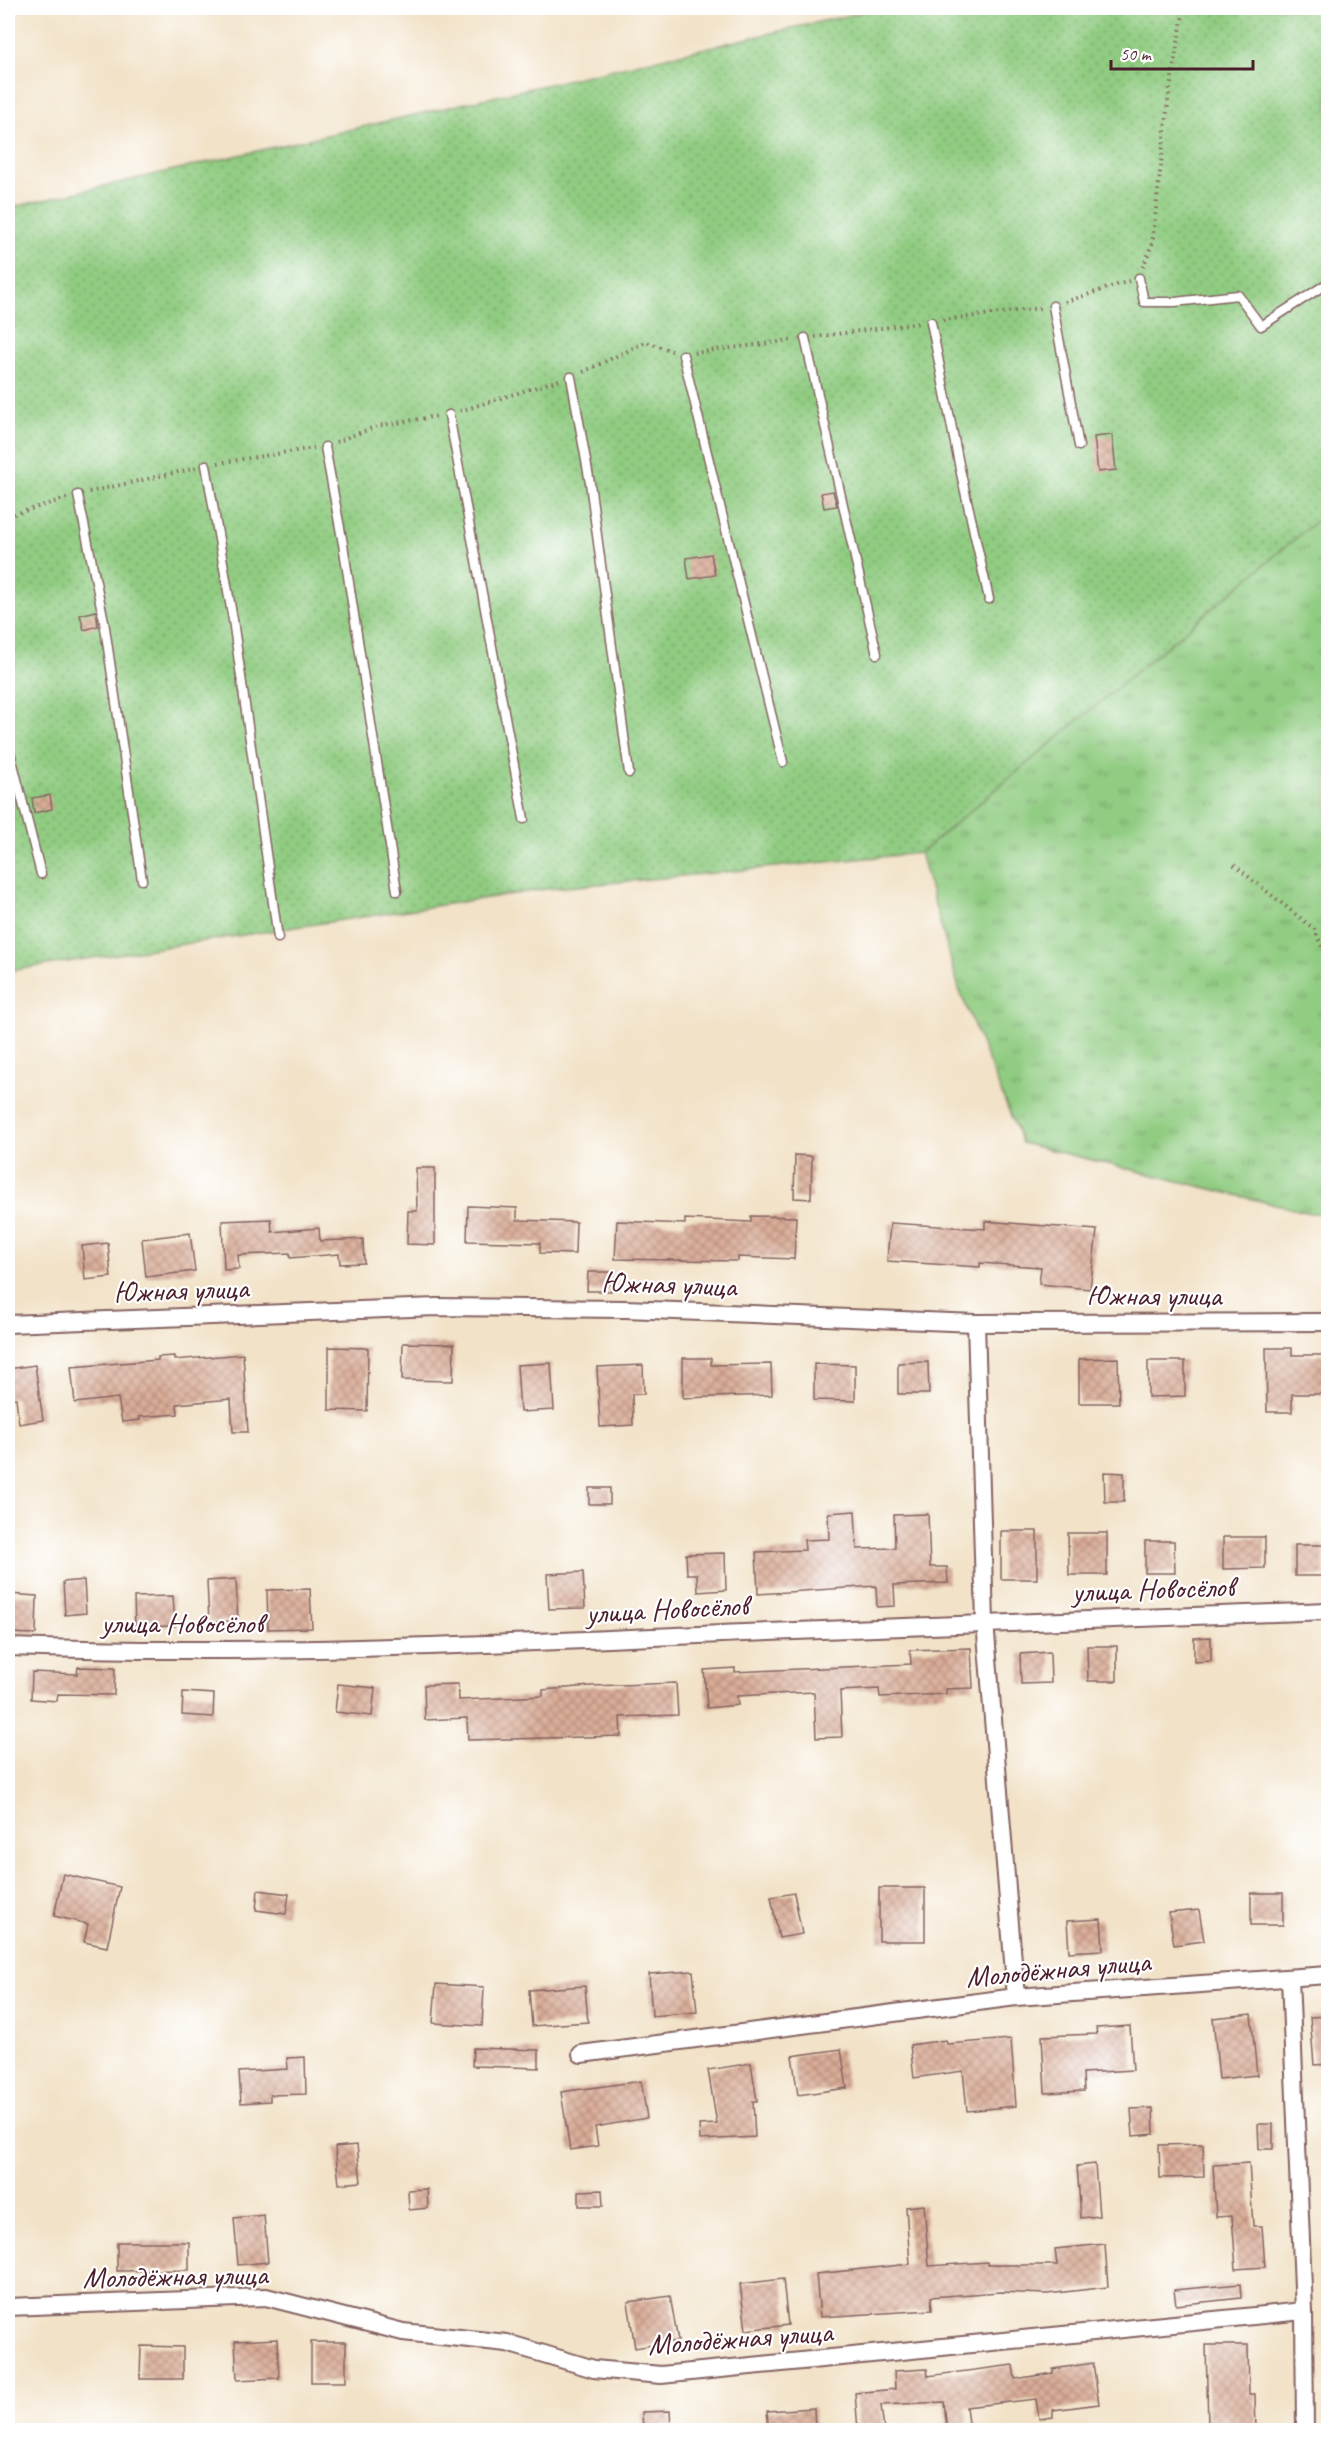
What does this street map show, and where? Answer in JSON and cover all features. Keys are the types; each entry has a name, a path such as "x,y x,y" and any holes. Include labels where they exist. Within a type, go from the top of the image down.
{"street":[{"name":"Южная улица","path":"8,1324 436,1307 625,1309 976,1323 1329,1322"},
{"path":"976,1323 985,1622 1016,1997"},
{"name":"улица Новосёлов","path":"8,1647 141,1652 386,1649 985,1622 1329,1611"},
{"name":"Молодёжная улица","path":"581,2054 1016,1997 1329,1975"},
{"path":"1290,1978 1304,2311 1305,2430"},
{"name":"Молодёжная улица","path":"8,2307 266,2297 404,2332 507,2343 594,2369 661,2375 1304,2311"}],"lane":[{"path":"1139,278 1144,302 1175,302 1238,295 1261,326 1329,283"},
{"path":"1053,306 1079,446"},
{"path":"931,322 960,469 990,600"},
{"path":"805,338 877,654"},
{"path":"683,355 783,762"},
{"path":"571,377 590,483 629,773"},
{"path":"449,415 524,819"},
{"path":"325,447 343,544 397,891"},
{"path":"206,465 233,620 278,938"},
{"path":"78,495 104,621 142,880"},
{"path":"8,744 41,874"}],"path":[{"path":"1234,865 1314,929 1329,960"}],"green space":[{"path":"880,8 1328,8 1328,511 920,853 546,889 8,971 8,208"},
{"path":"1328,511 1328,1214 1310,1213 1022,1143 959,989 920,853"}],"building":[{"path":"1112,435 1116,470 1098,472 1094,437"},
{"path":"833,491 837,506 824,508 821,493"},
{"path":"711,554 715,575 689,579 686,558"},
{"path":"96,611 98,626 84,630 80,615"},
{"path":"50,795 52,809 34,813 32,798"},
{"path":"795,1155 812,1156 811,1199 794,1198"},
{"path":"416,1168 435,1168 435,1245 407,1244 408,1211 417,1211"},
{"path":"468,1206 517,1208 517,1220 576,1222 575,1254 540,1253 540,1243 467,1241"},
{"path":"751,1216 796,1217 794,1259 738,1257 738,1261 615,1259 617,1221 685,1224 685,1219 751,1222"},
{"path":"271,1219 272,1232 319,1228 320,1241 363,1239 364,1263 340,1264 339,1254 290,1258 290,1253 238,1255 239,1269 224,1270 222,1221"},
{"path":"985,1221 1097,1230 1090,1289 1039,1284 1041,1267 980,1263 980,1267 887,1261 890,1223 985,1229"},
{"path":"190,1233 195,1271 146,1277 142,1239"},
{"path":"108,1243 111,1277 85,1280 82,1246"},
{"path":"588,1272 611,1272 611,1291 587,1291"},
{"path":"403,1343 454,1344 453,1381 402,1380"},
{"path":"329,1347 368,1348 367,1411 329,1410"},
{"path":"1266,1348 1292,1348 1292,1355 1329,1355 1329,1394 1292,1394 1292,1412 1267,1412"},
{"path":"243,1354 248,1432 233,1432 231,1399 177,1404 178,1414 139,1417 140,1420 122,1422 118,1398 75,1403 71,1367 158,1360 158,1357 174,1356 174,1360"},
{"path":"683,1358 711,1358 711,1365 771,1364 772,1395 683,1398"},
{"path":"1118,1358 1119,1403 1079,1403 1079,1359"},
{"path":"1148,1361 1185,1361 1185,1396 1148,1397"},
{"path":"928,1362 929,1394 898,1394 898,1363"},
{"path":"551,1363 554,1410 520,1412 517,1365"},
{"path":"814,1364 855,1365 855,1401 814,1400"},
{"path":"35,1365 43,1420 19,1424 16,1398 8,1399 8,1369"},
{"path":"643,1365 644,1394 632,1394 633,1425 600,1427 597,1367"},
{"path":"1104,1472 1124,1473 1124,1502 1105,1502"},
{"path":"589,1488 610,1488 610,1504 589,1504"},
{"path":"855,1511 857,1549 895,1548 894,1515 928,1514 930,1567 947,1567 948,1583 894,1585 895,1606 877,1607 876,1586 758,1594 756,1552 805,1550 804,1540 829,1539 828,1513"},
{"path":"1001,1531 1037,1531 1037,1579 1001,1579"},
{"path":"1068,1533 1107,1533 1107,1575 1069,1575"},
{"path":"1223,1537 1265,1537 1265,1568 1223,1569"},
{"path":"1145,1541 1174,1541 1175,1573 1145,1573"},
{"path":"1295,1545 1324,1545 1324,1576 1295,1576"},
{"path":"725,1553 726,1590 698,1592 697,1574 687,1574 686,1554"},
{"path":"583,1572 585,1608 549,1609 547,1574"},
{"path":"236,1579 238,1621 209,1622 207,1581"},
{"path":"84,1580 86,1613 65,1615 63,1582"},
{"path":"310,1589 312,1628 268,1629 267,1590"},
{"path":"8,1594 37,1596 36,1634 8,1633"},
{"path":"173,1596 175,1626 135,1627 134,1597"},
{"path":"1211,1637 1211,1661 1194,1662 1194,1638"},
{"path":"1087,1646 1117,1646 1117,1681 1088,1681"},
{"path":"971,1648 973,1688 946,1689 946,1694 880,1697 879,1689 840,1691 842,1737 816,1738 814,1692 737,1696 738,1705 707,1708 704,1670 735,1668 735,1672 911,1664 910,1650"},
{"path":"1050,1652 1051,1683 1021,1684 1020,1654"},
{"path":"78,1667 115,1668 114,1695 58,1694 57,1701 31,1699 32,1672 77,1674"},
{"path":"676,1683 678,1715 620,1717 621,1736 468,1740 467,1718 425,1720 424,1685 458,1684 459,1700 543,1696 543,1690 591,1686"},
{"path":"338,1684 375,1688 372,1716 335,1712"},
{"path":"183,1692 214,1694 213,1717 182,1715"},
{"path":"63,1874 120,1887 107,1947 84,1942 88,1924 54,1916"},
{"path":"879,1888 925,1888 925,1941 879,1941"},
{"path":"258,1890 289,1894 286,1914 256,1910"},
{"path":"794,1893 802,1934 779,1938 771,1897"},
{"path":"1251,1893 1283,1893 1283,1925 1251,1925"},
{"path":"1199,1910 1204,1941 1174,1945 1169,1913"},
{"path":"1101,1919 1103,1950 1069,1952 1067,1921"},
{"path":"693,1971 697,2012 652,2016 649,1974"},
{"path":"436,1984 484,1987 482,2026 433,2023"},
{"path":"585,1986 588,2022 532,2026 529,1990"},
{"path":"1251,2014 1257,2075 1219,2079 1213,2018"},
{"path":"1329,2016 1329,2064 1314,2065 1310,2017"},
{"path":"1130,2026 1133,2070 1083,2073 1084,2091 1045,2093 1042,2036 1097,2034 1096,2028"},
{"path":"1011,2039 1016,2106 967,2111 963,2071 914,2078 910,2045 946,2040 947,2044"},
{"path":"473,2048 539,2050 539,2068 472,2066"},
{"path":"841,2049 847,2088 798,2095 792,2056"},
{"path":"305,2057 306,2094 270,2095 270,2101 241,2103 239,2072 288,2069 287,2058"},
{"path":"751,2063 757,2101 753,2101 755,2137 700,2140 699,2125 717,2124 708,2070"},
{"path":"641,2081 647,2118 595,2127 598,2146 570,2150 561,2092"},
{"path":"1153,2108 1154,2134 1133,2136 1131,2109"},
{"path":"1258,2124 1273,2124 1273,2149 1259,2149"},
{"path":"1203,2144 1204,2177 1160,2178 1159,2145"},
{"path":"357,2145 361,2182 339,2184 335,2147"},
{"path":"1249,2163 1253,2226 1262,2226 1265,2267 1236,2269 1232,2216 1216,2217 1213,2165"},
{"path":"1095,2164 1099,2216 1081,2218 1077,2166"},
{"path":"427,2189 428,2208 409,2210 408,2190"},
{"path":"602,2190 603,2206 579,2206 579,2191"},
{"path":"924,2205 929,2266 987,2262 988,2265 1057,2265 1055,2249 1105,2244 1108,2287 1047,2294 1000,2292 931,2297 932,2310 820,2317 816,2274 910,2264 906,2207"},
{"path":"264,2215 268,2262 238,2265 234,2218"},
{"path":"117,2242 189,2242 189,2270 117,2271"},
{"path":"783,2279 788,2325 746,2330 740,2284"},
{"path":"1240,2284 1241,2298 1176,2305 1174,2290"},
{"path":"670,2296 678,2341 635,2348 628,2302"},
{"path":"277,2339 279,2378 237,2380 235,2341"},
{"path":"311,2342 346,2342 346,2382 311,2382"},
{"path":"1206,2345 1248,2345 1249,2394 1255,2394 1256,2430 1217,2430 1217,2424 1208,2425"},
{"path":"141,2346 183,2347 183,2379 140,2379"},
{"path":"1093,2363 1099,2404 1053,2410 1053,2417 1039,2419 1036,2399 966,2407 969,2430 947,2430 944,2402 881,2405 884,2430 858,2430 855,2393 895,2389 894,2371 927,2369 928,2376 1013,2365 1015,2379 1053,2373 1053,2369"},
{"path":"814,2408 815,2430 769,2430 767,2411"},
{"path":"670,2411 671,2430 643,2430 642,2412"}]}
